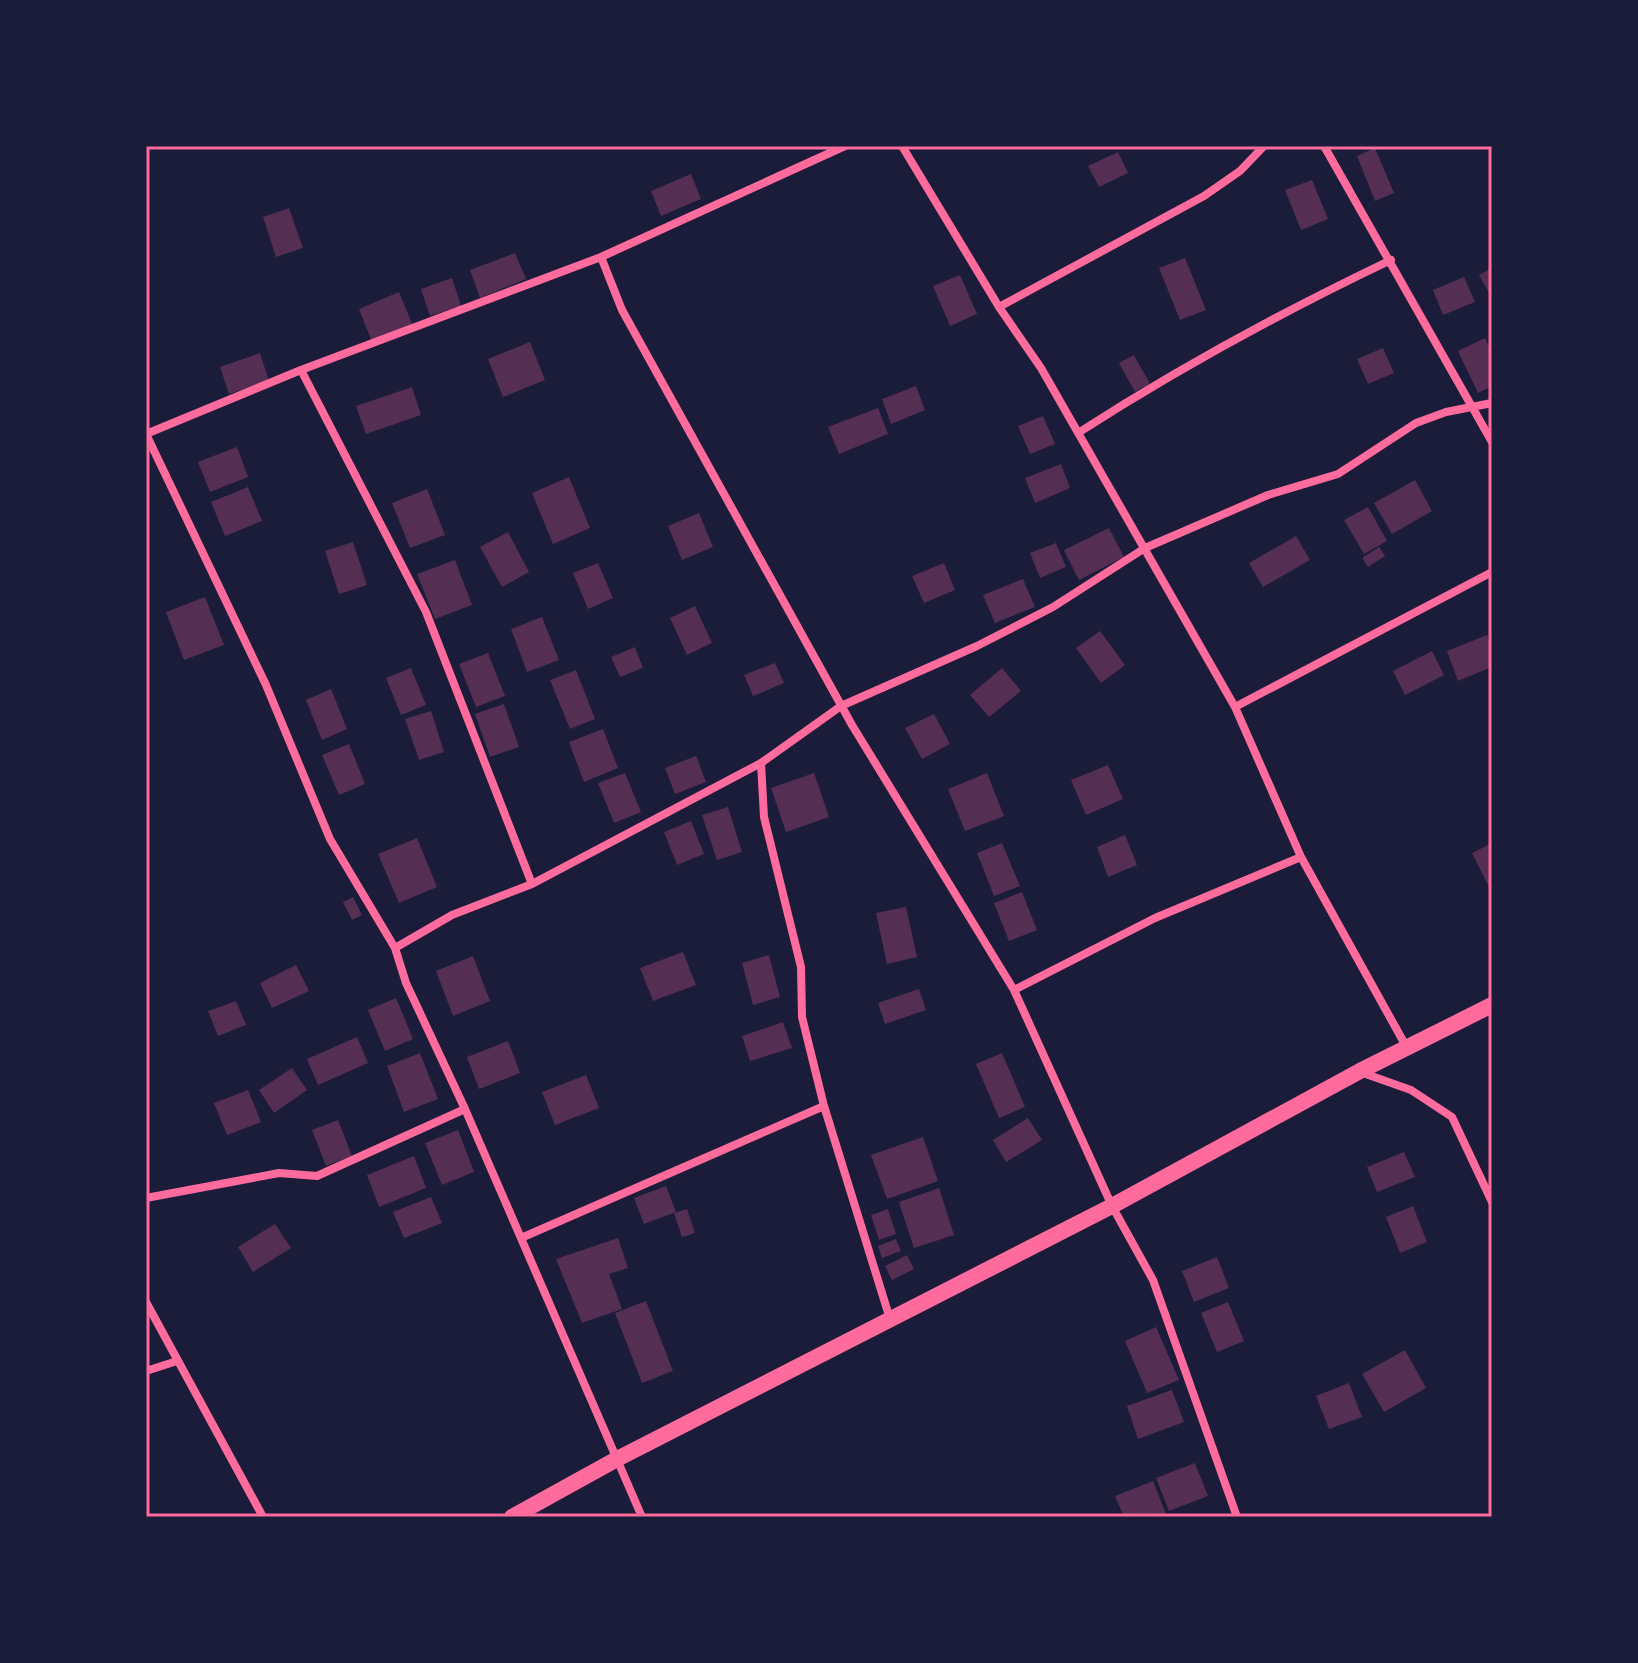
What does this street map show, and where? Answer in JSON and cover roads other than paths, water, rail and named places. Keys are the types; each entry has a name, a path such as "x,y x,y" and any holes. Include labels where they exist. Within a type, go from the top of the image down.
{"main road":[{"path":"512,1517 617,1459 1112,1206 1360,1071 1492,1005"}],"street":[{"path":"642,1517 465,1109 406,983 395,948 325,828 266,685 146,434 301,370 601,257 845,146"},
{"path":"902,146 999,307 1041,368 1235,707 1301,857 1408,1049"},
{"path":"999,307 1204,196 1240,171 1264,146"},
{"path":"1324,146 1492,442"},
{"path":"601,257 622,310 841,706 922,844 1014,990 1112,1206 1153,1280 1237,1517"},
{"path":"1078,433 1190,363 1391,260"},
{"path":"301,370 426,612 532,884"},
{"path":"395,948 452,915 532,884 761,763 841,706 977,646 1053,607 1145,548 1268,495 1338,474 1416,423 1446,412 1492,403"},
{"path":"1235,707 1492,572"},
{"path":"761,763 764,817 801,967 802,1017 824,1106 890,1319"},
{"path":"1014,990 1155,918 1301,857"},
{"path":"1360,1071 1411,1090 1452,1117 1492,1202"},
{"path":"521,1238 824,1106"},
{"path":"146,1198 279,1173 317,1176 465,1109"},
{"path":"146,1302 263,1517"},
{"path":"146,1371 177,1361"}]}
